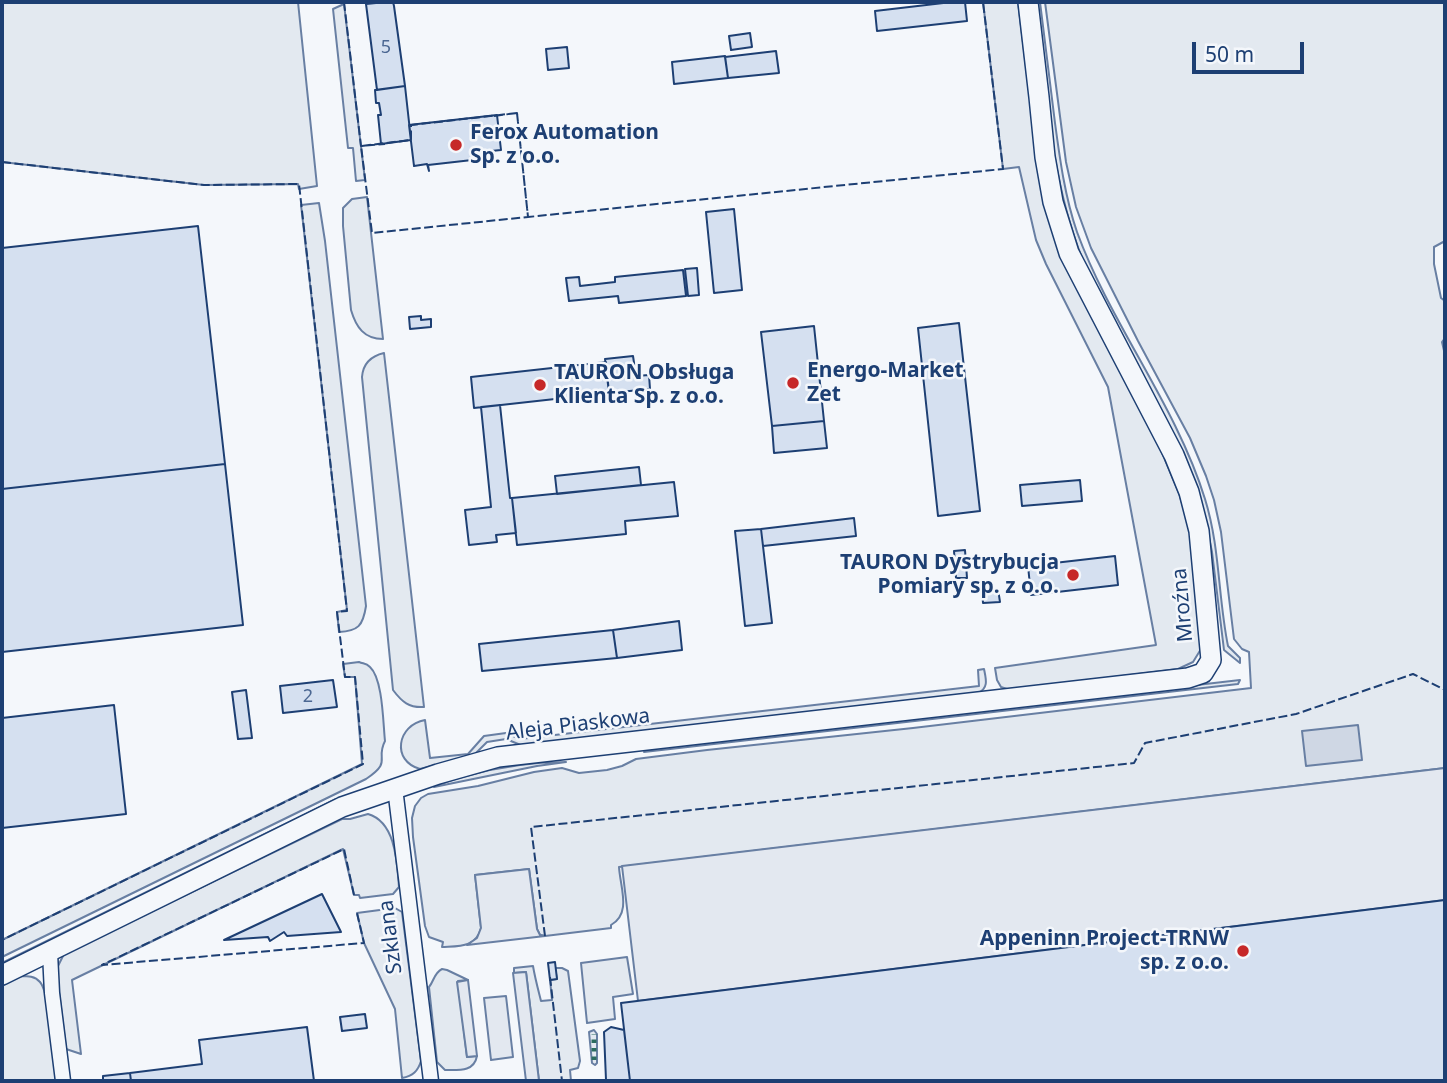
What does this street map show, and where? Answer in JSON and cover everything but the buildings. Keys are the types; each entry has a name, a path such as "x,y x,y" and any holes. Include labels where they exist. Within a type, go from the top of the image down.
{"main road":[{"name":"Mroźna","path":"1028,2 1045,157 1053,202 1069,253 1174,455 1189,492 1199,531 1211,660 1203,673"},
{"name":"Aleja Piaskowa","path":"2,975 342,807 394,788 498,757 1188,678 1203,673"}],"street":[{"name":"Szklana","path":"394,788 431,1081"},
{"path":"50,953 63,1081"}],"shaded area":[{"path":"2,2 298,2 317,186 299,189 298,184 204,185 2,162"},
{"path":"983,2 1018,2 1037,156 1179,493 1189,527 1198,582 1201,649 1193,662 1178,669 1010,690 1001,687 997,680 995,668 1156,645 1108,387 1036,240 1019,167 1003,169"},
{"path":"1035,2 1040,2 1059,151 1077,232 1107,300 1161,398 1193,464 1214,535 1228,646 1240,658 1240,663 1224,650 1205,518 1082,258 1071,227 1056,164"},
{"path":"1045,2 1445,2 1445,241 1434,247 1434,264 1441,298 1445,301 1445,338 1442,342 1445,355 1445,768 619,867 623,907 611,928 545,936 540,935 537,929 529,869 475,875 481,928 479,935 466,945 442,947 443,942 429,937 425,926 413,837 412,818 415,806 428,794 562,768 579,773 607,770 636,759 1251,688 1249,652 1242,649 1234,639 1221,532 1206,476 1190,438 1091,248 1076,207 1066,162"},
{"path":"344,4 365,180 356,181 353,148 348,148 333,9"},
{"path":"367,197 383,339 371,337 362,331 351,310 343,208 352,199"},
{"path":"319,203 366,606 363,618 355,629 339,632 337,612 347,610 301,205"},
{"path":"384,353 424,707 406,703 393,690 362,377 368,361"},
{"path":"359,662 369,666 374,673 382,702 385,741 381,764 374,773 2,957 2,940 362,764 355,677 345,677 343,664"},
{"path":"984,669 985,686 978,693 523,746 506,739 487,742 474,755 420,769 411,765 401,751 403,736 408,729 425,720 430,758 468,754 484,736 506,733 520,739 979,686 978,670"},
{"path":"1240,680 1238,684 644,752 670,746"},
{"path":"1358,725 1362,760 1306,766 1302,731"},
{"path":"566,762 537,766 434,787 504,767"},
{"path":"1445,768 1445,900 638,1001 622,866"},
{"path":"336,799 337,802 2,967 2,963"},
{"path":"368,814 377,818 390,834 399,887 393,894 360,898 359,895 354,895 343,849 72,980 81,1054 66,1049 57,975 64,954 342,819"},
{"path":"529,869 537,929 540,935 545,936 467,945 477,938 481,928 475,875"},
{"path":"395,908 402,912 421,1061 414,1072 402,1078 395,1009 364,943 357,913"},
{"path":"627,957 633,994 613,997 615,1019 587,1023 581,963"},
{"path":"533,966 541,1001 552,1000 550,980 557,979 555,968 568,971 580,1061 578,1068 570,1070 571,1081 539,1081 526,972 514,973 514,968"},
{"path":"442,969 468,980 458,981 467,1057 477,1056 473,1065 465,1069 445,1070 437,1062 429,987"},
{"path":"526,972 539,1081 526,1081 513,973"},
{"path":"20,976 36,979 44,989 56,1081 2,1081 2,986"},
{"path":"468,980 477,1056 467,1057 457,982"},
{"path":"506,996 513,1057 491,1060 484,998"},
{"path":"594,1030 597,1034 595,1065 592,1063 589,1032"}],"hedge":[{"path":"594,1034 594,1060"}],"fence":[{"path":"344,2 361,146 385,144"},
{"path":"494,116 517,113 528,217 1003,169 983,2"},
{"path":"517,113 528,217 372,233 361,146 411,140 411,125 517,113"},
{"path":"2,162 204,185 299,184 347,611 337,612 345,677 355,677 363,764 2,940"},
{"path":"545,936 531,827 1134,763 1145,743 1296,714 1413,674 1445,690"},
{"path":"354,895 344,849 102,965 364,943 357,913"},
{"path":"550,977 562,1081"}],"place":[{"name":"Ferox Automation Sp. z o.o.","path":"456,145"},
{"name":"Energo-Market Zet","path":"793,383"},
{"name":"TAURON Obsługa Klienta Sp. z o.o.","path":"540,385"},
{"name":"TAURON Dystrybucja Pomiary sp. z o.o.","path":"1073,575"},
{"name":"Appeninn Project-TRNW sp. z o.o.","path":"1243,951"}]}
